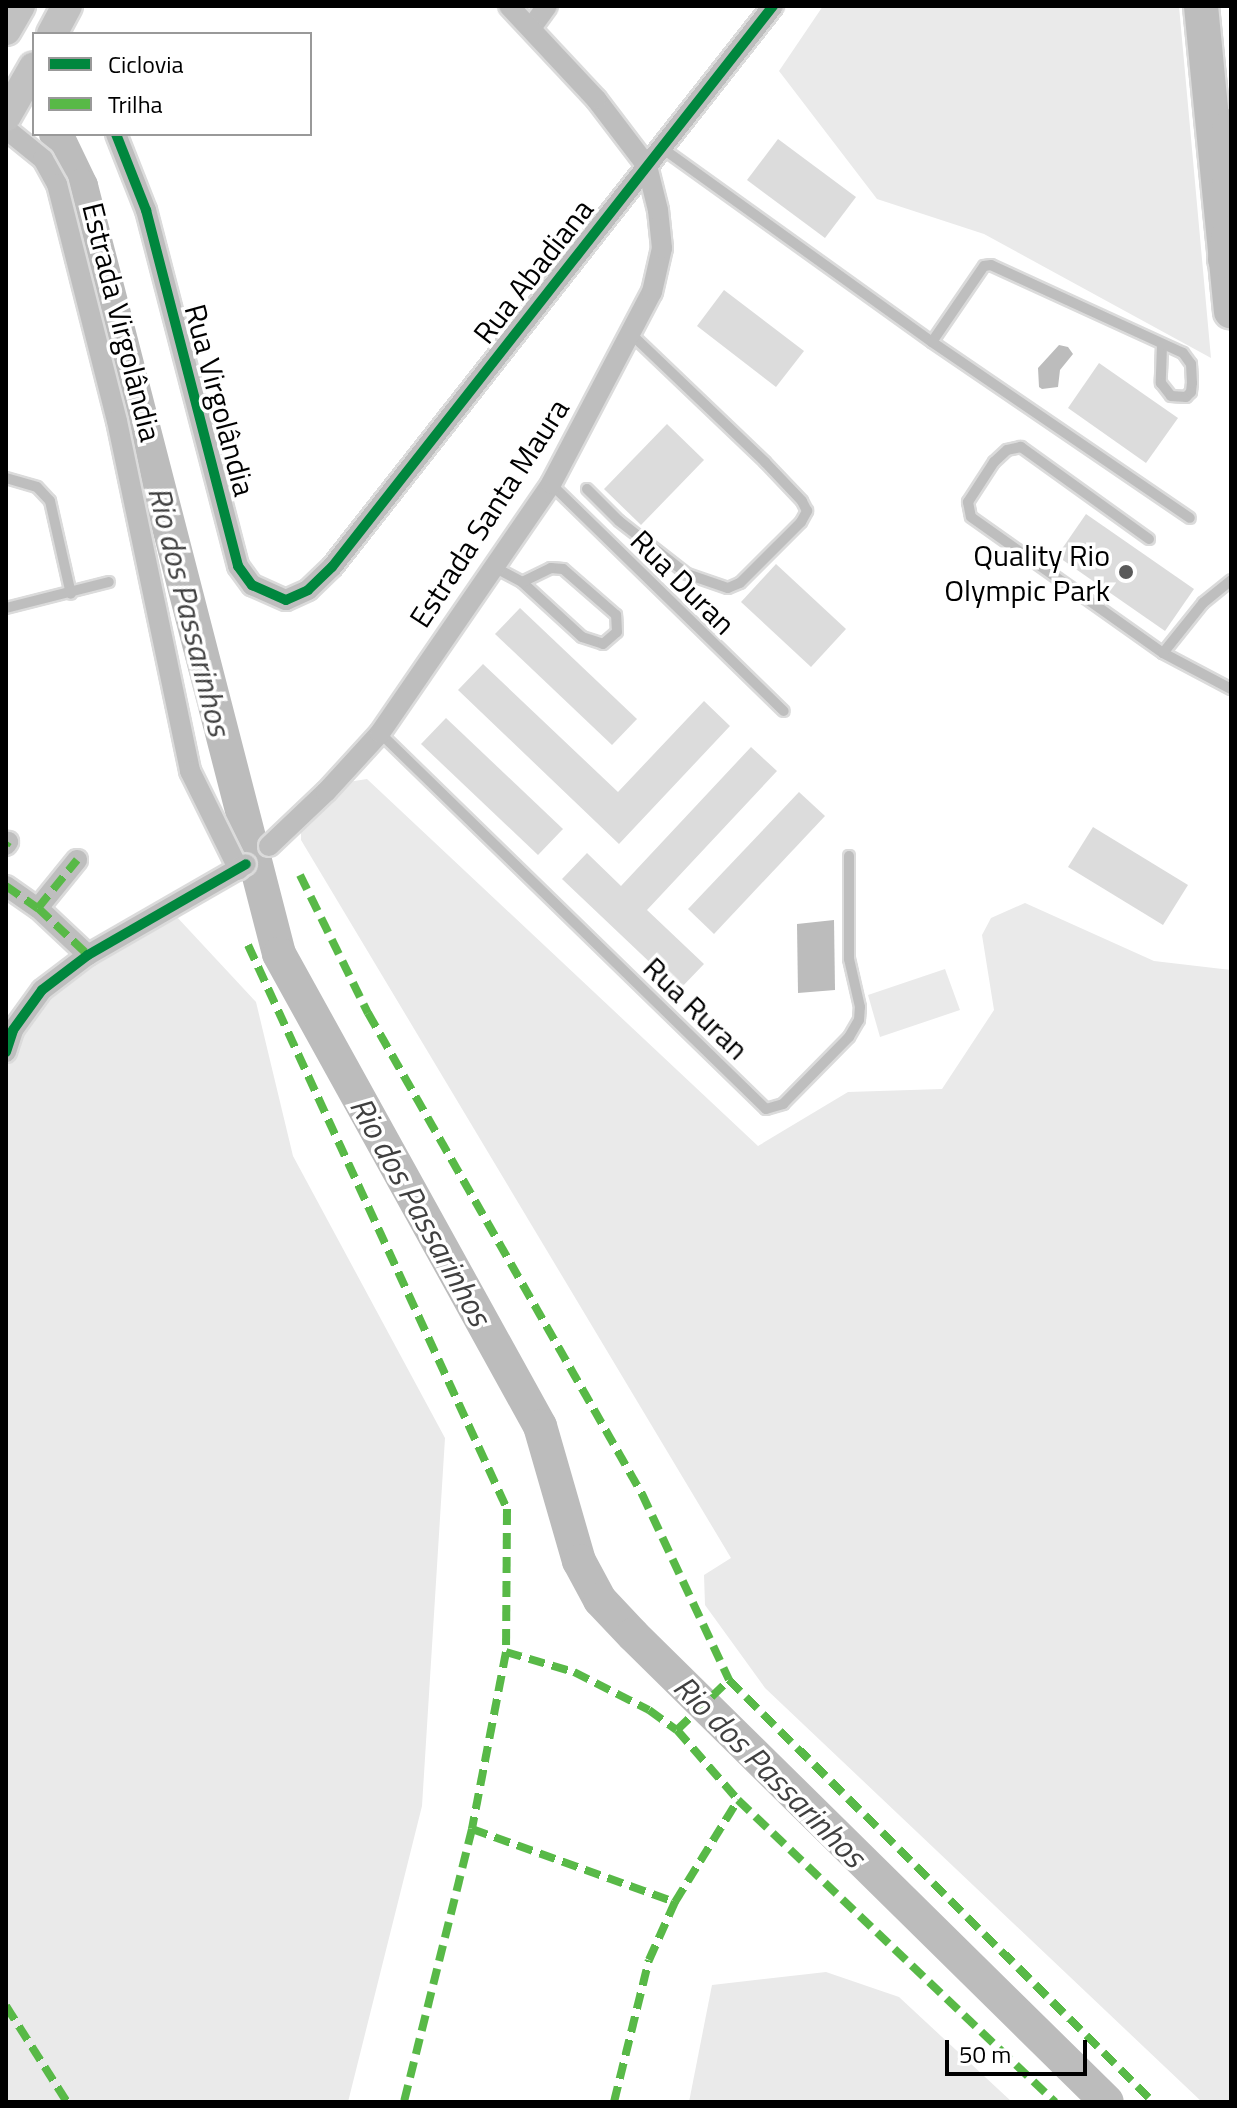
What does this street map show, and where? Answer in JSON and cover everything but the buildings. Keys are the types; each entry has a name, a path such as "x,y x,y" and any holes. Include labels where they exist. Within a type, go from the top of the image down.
{"highway":[{"path":"1231,128 1231,179"}],"main road":[{"path":"6,30 20,6"},
{"path":"53,32 67,6"},
{"path":"1201,6 1229,247 1231,312"},
{"path":"6,116 32,70"}],"street":[{"path":"509,6 630,140 647,166"},
{"path":"531,28 547,6"},
{"name":"Rua Abadiana","path":"332,567 773,6"},
{"name":"Estrada Virgolândia","path":"6,129 43,159 57,184 117,421 190,771 242,867 88,955"},
{"name":"Rua Virgolândia","path":"117,136 146,210 238,566 252,585 286,600 308,590 332,567"},
{"name":"Estrada Santa Maura","path":"269,846 326,792 380,733 551,484 652,292 662,248 658,210 647,166"},
{"path":"38,908 77,860"},
{"path":"6,886 38,908 88,955 42,990 10,1028 6,1052"}],"lane":[{"path":"662,148 932,342 1190,518"},
{"path":"932,342 984,266 991,265 1000,266 1088,312 1162,345 1188,357 1192,383 1191,392 1186,397 1171,396 1161,383 1162,345"},
{"path":"587,489 619,521 687,574 728,588 740,583 801,522 807,511 773,471 632,335"},
{"path":"1149,539 1021,447 1007,450 994,462 968,502 971,517 1163,653 1231,689"},
{"path":"6,478 37,487 50,501 71,594"},
{"name":"Rua Duran","path":"551,484 784,711"},
{"path":"494,567 522,582 582,637 603,644 617,632 616,615 563,569 551,568 522,582"},
{"path":"1163,653 1203,603 1231,580"},
{"path":"6,608 109,582"},
{"name":"Rua Ruran","path":"380,733 766,1109 783,1104 849,1037 859,1020 857,988 849,959 849,856"}],"shaded area":[{"path":"823,6 1179,6 1211,358 984,234 877,199 779,71"},
{"path":"1059,345 1068,347 1073,354 1060,370 1058,387 1042,389 1039,387 1038,368"},
{"path":"367,779 758,1146 848,1092 942,1089 994,1010 982,935 991,918 1025,903 1154,961 1231,970 1231,2102 1202,2102 765,1688 705,1605 704,1575 731,1558 301,840 301,822 342,783"},
{"path":"176,916 256,1002 293,1156 445,1438 422,1806 348,2102 6,2102 6,1053 13,1032 91,962"},
{"path":"834,920 835,990 798,993 797,924"},
{"path":"945,969 960,1010 880,1037 868,995"},
{"path":"826,1972 899,1997 1012,2102 689,2102 712,1985"}],"waterway":[{"name":"Rio dos Passarinhos","path":"57,136 81,186 279,954 540,1426 579,1561 600,1600 633,1635 1107,2102"}],"marked path":[{"path":"6,886 38,908 77,860"},
{"path":"300,875 368,1013 642,1494 729,1680 1153,2102"},
{"path":"38,908 88,955"},
{"path":"248,945 507,1509 506,1652 472,1829 404,2102"},
{"path":"506,1652 574,1672 649,1710 677,1730 738,1800 1055,2102"},
{"path":"677,1730 729,1680"},
{"path":"614,2102 649,1960 675,1902 738,1800"},
{"path":"472,1829 675,1902"},
{"path":"6,2006 67,2102"}],"cycle path":[{"path":"117,136 146,210 238,566 252,585 286,600 308,590 332,567 773,6"},
{"path":"6,1052 13,1030 42,990 88,955 246,864"}],"place":[{"name":"Quality Rio Olympic Park","path":"1126,572"}]}
